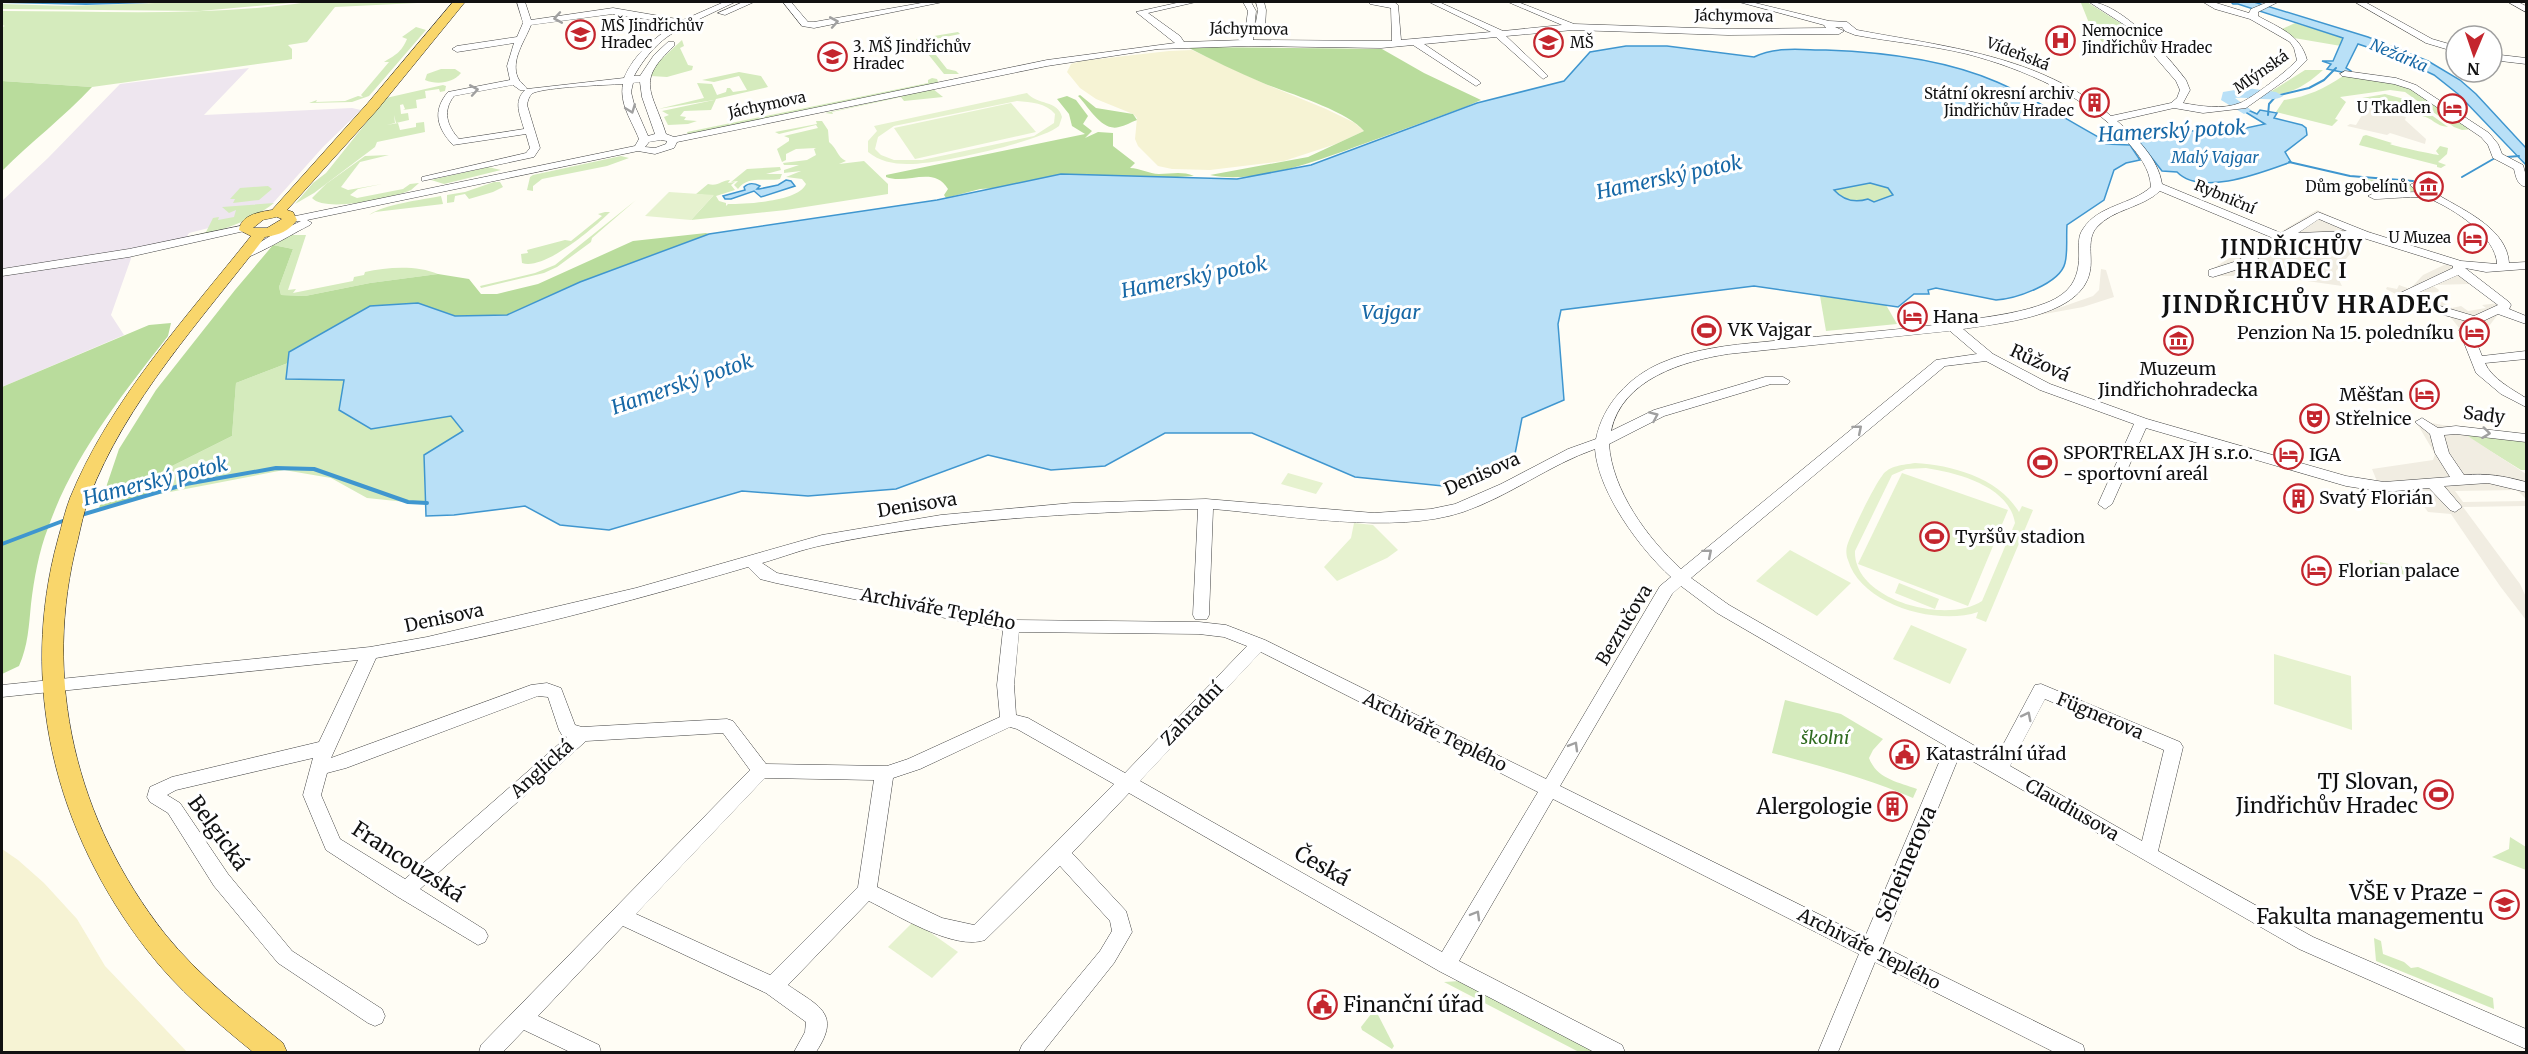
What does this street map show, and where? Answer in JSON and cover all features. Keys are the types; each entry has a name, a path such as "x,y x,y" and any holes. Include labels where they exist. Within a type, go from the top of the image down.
{"main road":[{"path":"284,217 258,217 245,228 248,232 261,233 280,228 284,217 459,2"},
{"path":"261,233 143,385 109,440 79,500 65,537 50,600 45,643 46,687 55,741 79,819 103,866 142,925 168,957 220,1010 273,1053"}],"street":[{"path":"515,82 510,62 527,23 521,2"},
{"path":"642,144 629,105 627,81 635,62 684,23 731,2"},
{"path":"673,141 660,136 647,101 644,72 658,54 698,26 719,14 750,2"},
{"path":"787,2 805,24 814,25 939,2"},
{"path":"1181,44 1177,38 1140,12 1192,2"},
{"path":"1247,2 1252,11 1254,43"},
{"path":"1254,43 1263,2"},
{"path":"1373,2 1393,2 1397,44"},
{"path":"1433,2 1498,32 1543,76"},
{"path":"1512,2 1573,27"},
{"name":"Vídeňská","path":"1743,2 1831,27 1988,58 2062,88 2119,126 2149,162 2158,186"},
{"path":"2093,2 2134,27 2181,80 2185,90 2181,100 2174,105 2110,119"},
{"path":"2207,2 2218,7 2253,14 2272,3"},
{"path":"2359,2 2429,41 2444,45"},
{"path":"2512,2 2526,9"},
{"path":"527,23 613,11 698,26"},
{"name":"Mlýnská","path":"2174,105 2203,110 2239,107 2300,64 2302,57 2300,48 2293,40 2253,14"},
{"name":"Jáchymova","path":"642,144 648,152 660,150 670,146 673,141 1039,64 1125,49 1181,44 1254,43 1342,46 1397,44 1498,32 1573,27 1817,32 1831,27"},
{"path":"457,49 520,39"},
{"path":"1415,42 1476,83"},
{"path":"2504,58 2526,61"},
{"path":"2345,74 2396,81 2414,87 2485,135 2500,158 2519,167 2522,180 2526,184"},
{"path":"426,179 530,155 534,151 522,105 523,98 530,91 643,79"},
{"path":"528,131 454,142 442,125 441,112 447,97 451,94 515,82 530,91"},
{"name":"Jáchymova","path":"284,217 344,210 642,144 660,136"},
{"path":"506,161 509,174"},
{"path":"2415,185 2427,195 2485,228 2503,253 2503,267"},
{"path":"1602,442 1605,426 1621,397 1652,373 1682,360 1744,348 1953,327 2046,307 2073,293 2084,278 2084,237 2091,225 2153,193 2158,186"},
{"name":"Rybniční","path":"2158,186 2280,237"},
{"path":"2374,196 2427,195"},
{"path":"243,257 283,233 344,210"},
{"path":"2212,273 2241,264 2278,242 2280,237 2318,215 2364,234 2459,267 2486,268 2526,265"},
{"path":"2,273 129,253 245,228"},
{"path":"2280,237 2364,234"},
{"path":"2241,264 2258,271"},
{"path":"2459,267 2503,302 2504,307 2475,320 2465,330 2481,370 2506,391 2526,403"},
{"path":"2459,267 2404,294 2419,304 2475,320"},
{"path":"2499,310 2526,320"},
{"name":"Růžová","path":"1953,327 1988,357 2046,387 2142,422 2289,466 2362,484 2390,487 2459,479 2503,480"},
{"path":"2478,360 2526,355"},
{"name":"Bezručova","path":"1446,965 1666,590 1941,363 1988,357"},
{"name":"Denisova","path":"2,692 370,653 427,643 636,594 822,540 941,520 1072,508 1206,504 1374,518 1431,514 1459,508 1659,413 1770,380 1783,381"},
{"path":"2105,504 2142,422"},
{"path":"2422,422 2436,432 2442,453 2459,479"},
{"name":"Sady","path":"2436,432 2456,430 2526,438"},
{"name":"Claudiusova","path":"1602,442 1601,458 1604,469 1621,501 1664,563 1679,578 1723,609 2306,943 2526,1039"},
{"path":"2503,480 2526,474"},
{"path":"2503,480 2526,487"},
{"path":"2432,482 2455,507"},
{"path":"1201,615 1206,504"},
{"path":"777,554 777,567 780,573 790,579"},
{"name":"Archiváře Teplého","path":"752,562 766,576 790,579 1012,626 1199,628 1226,631 1259,644 1549,788 2075,1053"},
{"path":"489,1053 761,771 886,773 914,764 1009,720 1006,693 1012,626"},
{"name":"Zahradní","path":"867,891 945,929 964,934 978,934 1060,854 1259,644"},
{"name":"Francouzská","path":"370,653 325,747 312,795 333,844 478,936"},
{"path":"318,768 340,764 537,690 547,689 555,693 568,730 582,734"},
{"name":"Fügnerova","path":"2000,768 2041,690 2174,747 2148,854"},
{"name":"Česká","path":"1009,720 1022,723 1446,965 1614,1053"},
{"name":"Anglická","path":"405,891 582,734 727,726 761,771"},
{"name":"Scheinerova","path":"1828,1053 1956,742"},
{"name":"Belgická","path":"325,747 172,784 156,792 156,797 174,808 221,880 285,957 375,1016"},
{"path":"772,986 867,891 882,783 886,773"},
{"path":"1030,1053 1107,957 1122,932 1119,917 1060,854"},
{"path":"621,916 772,986 816,1017 818,1027 815,1038 804,1053"},
{"path":"522,1019 591,1053"}],"shaded area":[{"path":"1192,50 1326,109 1355,123 1364,131 1336,144 1284,161 1210,170 1172,169 1158,166 1138,146 1135,139 1137,118 1133,114 1096,99 1080,88 1067,72 1071,64 1081,61"},
{"path":"249,68 204,115 352,108 361,110 323,147 273,203 240,220 189,233 185,239 134,250 111,315 124,335 2,387 2,201 48,158 120,84"},
{"path":"2367,107 2406,117 2405,120 2426,139 2425,144 2390,133 2387,135 2347,126 2356,125"},
{"path":"2317,210 2354,227 2372,232 2336,271 2342,286 2271,276 2218,276 2209,271 2242,250 2247,252"},
{"path":"2446,264 2469,275 2510,303 2512,315 2499,313 2486,330 2487,334 2460,329 2448,314 2424,309 2386,289 2387,287 2397,289 2399,285 2410,289 2423,275","holes":["2470,284 2499,303 2482,305 2486,308 2468,311 2461,306 2452,308 2442,302 2435,304 2420,300 2414,294 2438,292 2439,290 2432,285"]},
{"path":"2101,269 2106,270 2114,297 2083,307 2039,315 2093,296 2099,290"},
{"path":"2415,420 2454,427 2526,474 2526,499 2517,490 2455,491 2463,502 2526,501 2526,506 2463,507 2520,584 2526,597 2526,620 2451,514 2428,512 2423,505 2385,501 2372,469 2433,460 2435,454"},
{"path":"2,849 44,883 77,919 105,966 187,1052 2,1052"}],"green space":[{"path":"184,2 301,2 200,11 2,9 2,4 68,6"},
{"path":"308,2 438,2 335,7 307,42 288,45 292,49 292,59 287,60 92,87 2,81 2,27 5,26 2,25 2,11 232,10"},
{"path":"2087,2 2125,26 2112,40 2102,42 2100,39 2105,38 2100,30 2086,26 2085,23 2089,23 2081,3"},
{"path":"2295,23 2344,39 2341,46 2294,38 2280,30"},
{"path":"416,27 426,30 369,96 352,102 309,103 317,100 316,102 345,101 358,96 363,97 361,95 389,62 384,62 402,48 407,39 402,37"},
{"path":"958,32 960,34 925,41 947,69 959,74 944,74 916,39"},
{"path":"682,40 684,46 680,48 688,65 693,66 692,70 667,77 651,76 654,66"},
{"path":"1187,47 1382,49 1424,73 1481,100 1289,169 1248,176 1210,175 1308,157 1364,131 1345,116 1253,79"},
{"path":"441,69 455,69 461,73 454,79 444,82 425,80 427,74"},
{"path":"2305,70 2323,70 2311,80 2290,91 2267,94"},
{"path":"739,72 761,76 768,87 716,99 711,110 684,111 680,116 686,117 684,120 697,121 688,124 668,125 664,117 669,115 662,111 714,100 658,109 704,98 697,83 712,84 717,95 726,92 727,88 733,92 747,90 739,76 714,82 702,80"},
{"path":"2343,76 2392,81 2412,88 2474,129 2462,130 2454,127 2405,92 2390,90 2340,97 2346,102 2335,119 2338,120 2332,126 2276,112 2284,100 2315,92"},
{"path":"937,79 939,84 688,135 687,132 928,83 928,80"},
{"path":"2,81 92,87 2,171"},
{"path":"446,86 445,91 440,92 439,89 425,91 426,98 416,100 417,108 403,110 405,109 403,104 400,105 401,114 408,113 409,120 396,123 394,115 395,123 387,125 398,123 400,130 416,127 416,123 424,122 425,132 377,142 375,147 314,193 295,204 313,183 326,173 386,98"},
{"path":"933,89 943,97 904,101 901,97 832,112 833,114 825,113"},
{"path":"1027,93 1031,97 1052,105 1062,117 1059,126 1031,139 939,161 907,164 886,161 868,152 868,141 877,131 874,126","holes":["1017,101 1047,107 1055,114 1054,123 1034,136 922,160 894,160 881,155 875,149 878,137 894,126"]},
{"path":"2385,94 2412,101 2448,127 2426,117 2375,106 2376,102 2362,98"},
{"path":"1080,95 1096,108 1133,114 1137,120 1119,127 1107,126 1091,112 1078,96"},
{"path":"1067,96 1076,100 1088,116 1083,124 1092,131 1085,138 1098,132 1113,133 1113,146 1135,163 1130,168 1155,174 1181,173 1194,176 980,189 946,198 944,195 948,189 935,178 894,179 886,177 886,175 1085,134 1072,126 1069,114 1057,99"},
{"path":"1011,103 1036,132 915,159 894,128"},
{"path":"816,121 822,121 828,130 829,142 846,161 839,164 864,161 888,184 888,194 786,210 691,220 713,196 696,194 708,184 715,185 730,180 728,183 735,182 731,185 735,190 716,196 719,201 726,203 726,206 784,198 802,190 806,184 802,179 786,177 801,171 784,173 784,170 799,165 784,165 783,163 807,160 816,155 814,149 816,148 796,149 786,154 786,160 782,162 777,149 789,141 789,138 784,136 818,128 816,125 779,134 775,132 817,124"},
{"path":"2366,135 2393,145 2436,155 2439,155 2436,151 2440,146 2448,148 2447,154 2438,162 2446,165 2441,168 2437,165 2359,145 2363,136"},
{"path":"389,155 360,162 341,187 348,190 382,184 358,189 350,195 357,198 403,189 410,184 419,183 411,190 360,203 330,204 312,198 326,184 365,156"},
{"path":"621,156 629,158 607,166 542,179 533,186 533,191 527,190 530,177 533,175"},
{"path":"488,167 501,170 444,184 431,180"},
{"path":"780,167 781,170 766,174 782,174 780,179 752,180 738,189 734,185 738,181 731,182 747,169"},
{"path":"2366,179 2409,183 2420,191 2376,192"},
{"path":"500,182 503,187 469,199 465,194 455,196 454,202 447,203 447,195 465,192"},
{"path":"1870,183 1888,188 1893,195 1880,201 1868,199 1854,201 1840,196 1833,190"},
{"path":"268,186 272,189 259,200 233,203 235,199 230,199 240,188"},
{"path":"669,192 714,195 691,220 645,216"},
{"path":"441,196 443,204 375,212 369,215 376,211 393,205"},
{"path":"636,200 592,238 591,242 557,267 544,273 481,288 480,286 535,273 555,265"},
{"path":"274,203 236,224 193,236 206,232 213,218 219,217 218,220 234,217 236,210 229,213 222,207"},
{"path":"610,212 581,237 556,254 543,261 531,264 522,263 521,254 528,253 527,250 565,240 571,241 602,216 598,214"},
{"path":"709,234 580,282 507,315 455,316 418,303 289,352 288,363 236,383 232,436 172,466 144,497 98,511 119,449 156,390 273,245 293,249 279,287 281,295 305,296 370,283 438,274 469,279 481,294 497,294 538,284 633,241"},
{"path":"291,235 306,235 288,290 296,289 293,293 353,281 354,277 364,275 365,272 383,269 411,268 438,274 370,283 305,296 281,295 279,287 293,249 273,245"},
{"path":"1820,296 1886,305 1897,324 1826,331"},
{"path":"171,323 168,336 100,427 58,501 39,556 28,635 22,658 19,666 2,674 2,387 149,325"},
{"path":"288,363 286,379 344,380 371,429 451,416 463,431 424,455 425,504 367,498 331,478 284,470 144,497 172,466 232,436 236,383"},
{"path":"2461,433 2516,438 2526,443 2526,470 2521,470"},
{"name":"Tyršův stadion","path":"1915,463 1959,470 2000,490 2019,512 2022,506 2033,510 1986,622 1976,618 1978,612 1961,616 1922,614 1884,600 1868,589 1856,576 1848,560 1846,549 1849,540 1878,481 1885,472 1897,466","holes":["1926,468 1967,478 1993,491 2011,510 2015,523 1982,601 1966,608 1925,609 1904,603 1885,595 1869,583 1858,568 1855,551 1892,475 1906,469"]},
{"path":"1288,473 1323,483 1316,494 1281,484"},
{"name":"Tyršův stadion","path":"1902,473 2008,510 1968,606 1858,564"},
{"path":"1354,523 1373,525 1398,550 1387,558 1337,581 1324,567 1351,538"},
{"path":"1790,550 1851,583 1817,616 1756,581"},
{"path":"2369,560 2419,570 2425,579 2373,569"},
{"path":"1899,583 1939,599 1935,609 1895,593"},
{"path":"1911,625 1967,649 1950,684 1893,659"},
{"path":"2274,654 2351,676 2352,730 2274,704"},
{"name":"školní","path":"1785,700 1841,714 1883,739 1869,758 1877,771 1889,779 1917,789 1913,798 1861,778 1772,753"},
{"path":"2510,837 2526,847 2526,870 2492,857 2509,849"},
{"path":"914,921 958,952 932,978 888,947"},
{"path":"2374,938 2381,941 2383,954 2404,962 2411,968 2418,967 2493,998 2494,1009 2376,961"},
{"path":"1460,981 1598,1052 1579,1052 1444,982"},
{"path":"1375,1009 1394,1046 1392,1049 1362,1030 1361,1027"}],"water":[{"name":"Nežárka","path":"2231,2 2254,2 2368,37 2428,61 2444,70 2444,83 2434,75 2394,56 2358,44 2346,68 2351,71 2351,74 2327,69 2331,64 2322,61 2333,61 2343,38"},
{"name":"Vajgar","path":"1626,46 1667,46 1754,57 1771,51 1798,49 1891,55 1935,62 1977,74 2011,88 2102,139 2106,144 2130,145 2140,160 2126,163 2114,170 2104,200 2067,225 2066,259 2055,278 2036,289 2014,297 1996,300 1936,288 1928,290 1929,294 1914,294 1898,307 1754,286 1561,310 1558,324 1564,400 1522,418 1515,454 1443,486 1355,477 1252,433 1165,433 1105,466 1051,470 988,455 896,489 808,496 742,491 609,530 560,525 525,506 454,515 426,516 424,455 463,431 451,416 371,429 339,410 344,380 286,379 289,352 370,306 418,303 455,316 507,315 580,282 709,234 937,200 1061,174 1237,179 1311,165 1477,103 1564,81 1590,52","holes":["1870,183 1888,188 1893,195 1874,202 1868,199 1849,200 1834,190"]},
{"path":"2445,84 2465,84 2476,94 2526,148 2526,165 2458,94"},
{"name":"Malý Vajgar","path":"2246,109 2257,114 2260,110 2277,113 2274,118 2306,128 2307,135 2285,152 2291,162 2232,180 2201,182 2188,179 2177,172 2162,171 2137,139 2150,140 2146,135 2174,129 2203,132 2237,130 2265,124 2242,110"},
{"path":"786,180 791,181 795,186 761,197 754,191 731,199 725,199 723,196 745,190 744,187 750,184 760,186 757,189 759,189 778,185"}],"waterway":[{"path":"2,2 86,4 149,2"},
{"name":"Hamerský potok","path":"2268,115 2269,104 2276,96 2309,88 2324,80 2336,68"},
{"path":"2244,110 2228,100 2228,95 2247,92 2276,96"},
{"path":"2462,177 2495,158 2519,156"},
{"path":"2289,162 2350,176 2413,181"},
{"name":"Hamerský potok","path":"81,515 186,484 276,468 314,469 408,502 427,503"},
{"name":"Hamerský potok","path":"2,544 68,519"}],"place":[{"name":"MŠ Jindřichův Hradec","path":"580,35"},
{"name":"Nemocnice Jindřichův Hradec","path":"2061,40"},
{"name":"MŠ","path":"1549,43"},
{"name":"3. MŠ Jindřichův Hradec","path":"832,56"},
{"name":"Státní okresní archiv Jindřichův Hradec","path":"2095,103"},
{"name":"U Tkadlen","path":"2452,108"},
{"name":"Dům gobelínů","path":"2429,187"},
{"name":"U Muzea","path":"2472,238"},
{"name":"Hana","path":"1912,317"},
{"name":"VK Vajgar","path":"1707,330"},
{"name":"Penzion Na 15. poledníku","path":"2475,333"},
{"name":"Muzeum Jindřichohradecka","path":"2178,340"},
{"name":"Měšťan","path":"2425,395"},
{"name":"Střelnice","path":"2314,419"},
{"name":"IGA","path":"2288,455"},
{"name":"SPORTRELAX JH s.r.o. - sportovní areál","path":"2042,463"},
{"name":"Svatý Florián","path":"2298,498"},
{"name":"Tyršův stadion","path":"1934,537"},
{"name":"Florian palace","path":"2317,571"},
{"name":"Katastrální úřad","path":"1905,754"},
{"name":"TJ Slovan, Jindřichův Hradec","path":"2439,794"},
{"name":"Alergologie","path":"1893,807"},
{"name":"VŠE v Praze - Fakulta managementu","path":"2505,905"},
{"name":"Finanční úřad","path":"1322,1005"}],"district":[{"name":"JINDŘICHŮV HRADEC I","path":"2292,260"},
{"name":"JINDŘICHŮV HRADEC","path":"2306,305"}]}
